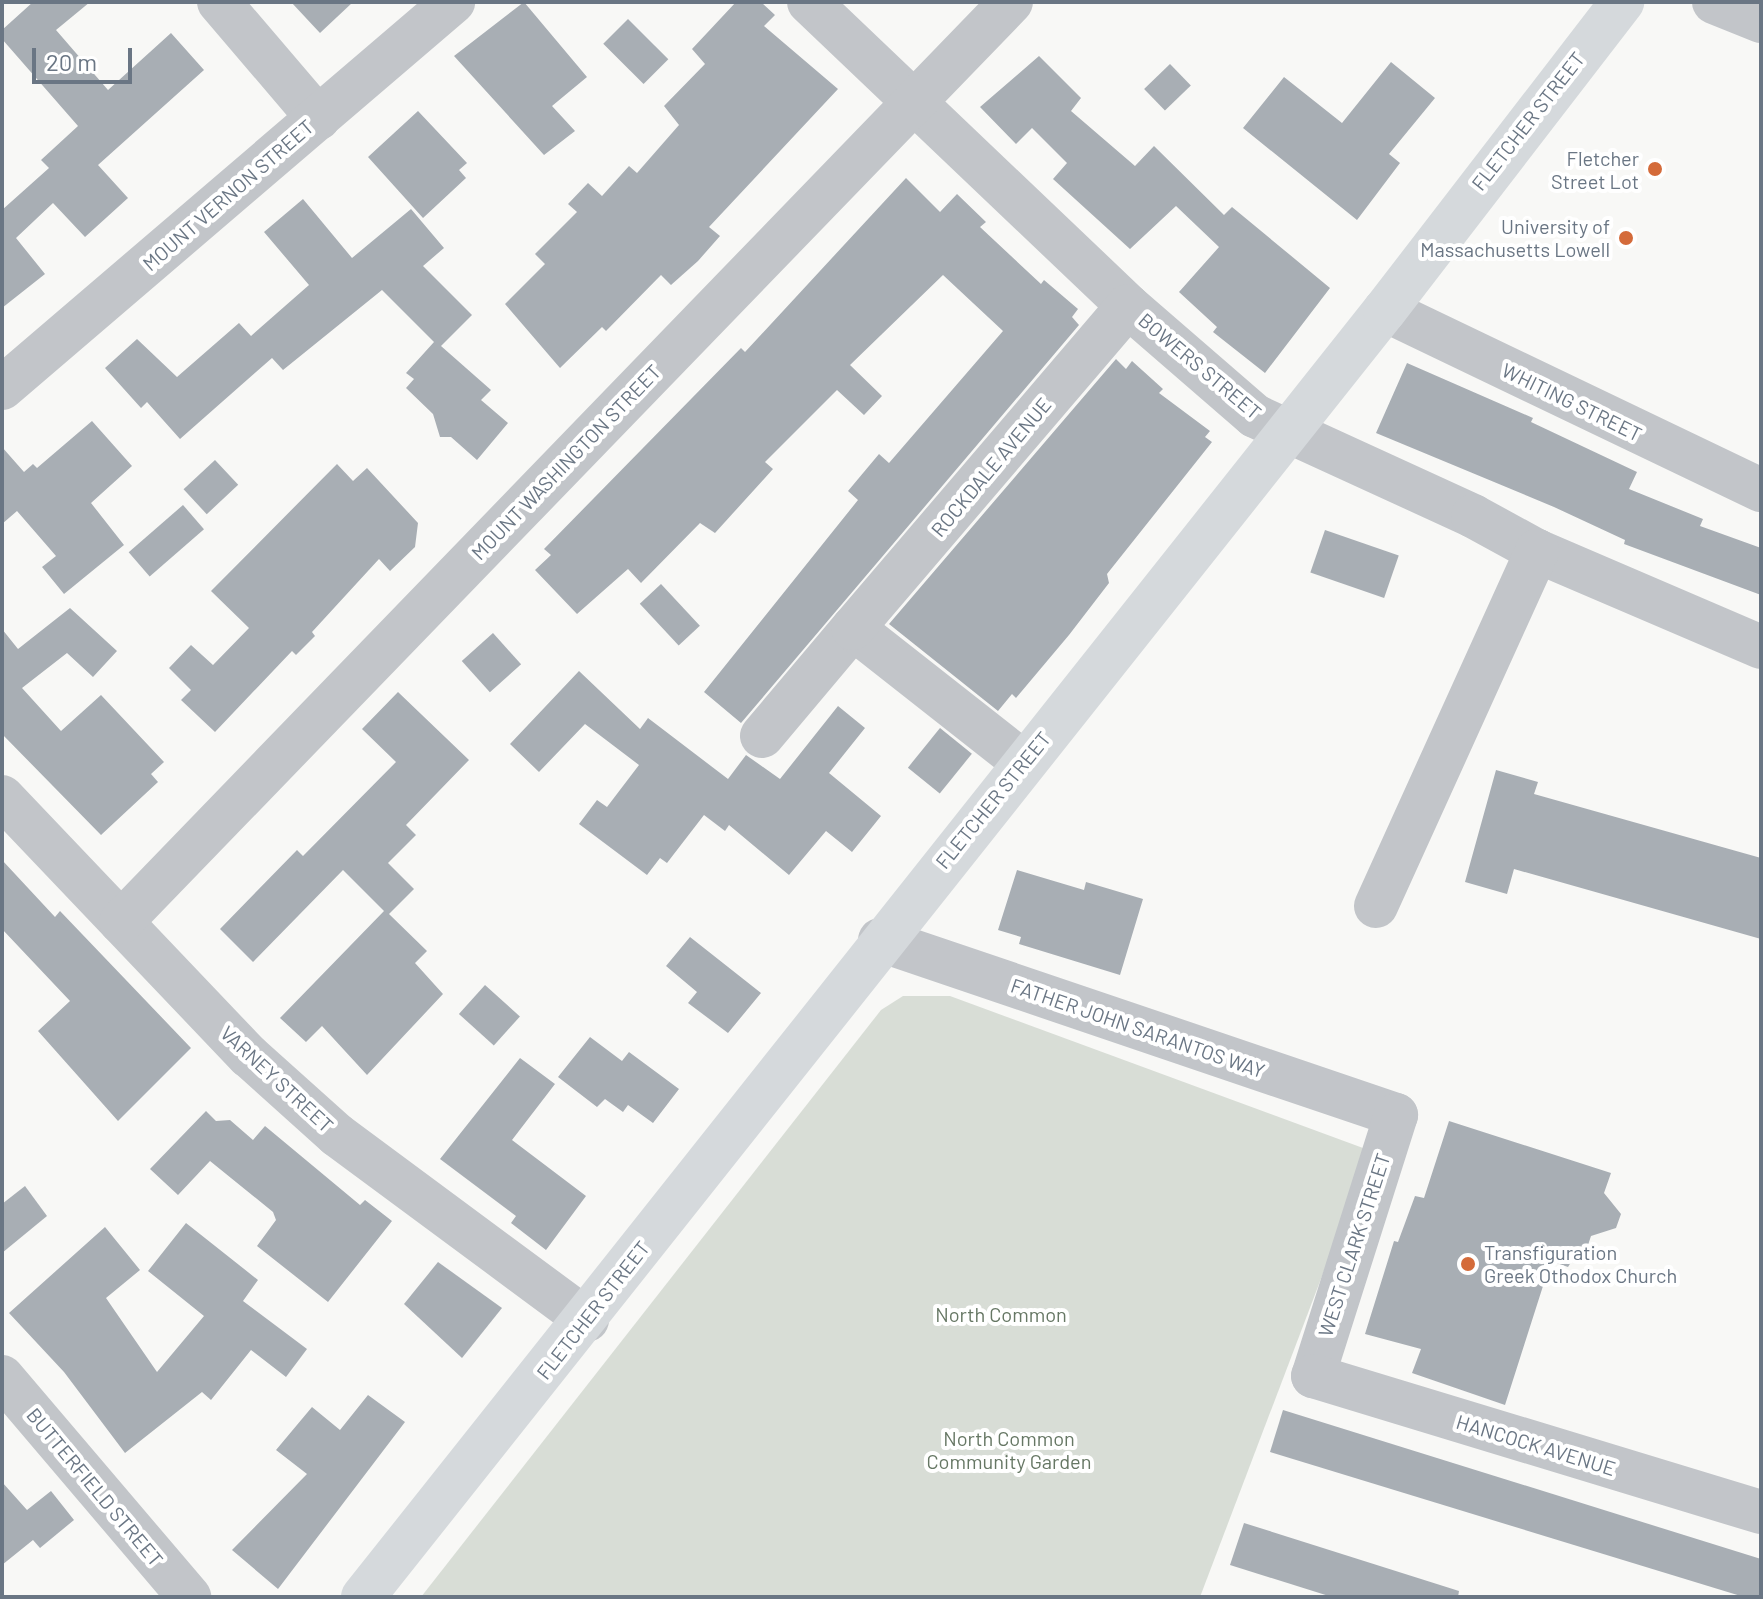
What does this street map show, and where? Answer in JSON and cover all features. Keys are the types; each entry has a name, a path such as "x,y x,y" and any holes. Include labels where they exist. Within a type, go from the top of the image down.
{"main road":[{"name":"FLETCHER STREET","path":"363,1597 587,1320 880,940 1385,310 1622,2"}],"street":[{"path":"219,2 318,118"},
{"name":"MOUNT VERNON STREET","path":"2,388 453,2"},
{"name":"BOWERS STREET","path":"809,2 1128,306 1255,416 1537,551 1761,647"},
{"name":"MOUNT WASHINGTON STREET","path":"121,922 1011,2"},
{"path":"1714,2 1761,21"},
{"name":"ROCKDALE AVENUE","path":"762,736 1128,306"},
{"name":"WHITING STREET","path":"1385,310 1761,490"},
{"path":"1376,906 1537,551"},
{"path":"853,628 1023,762"},
{"name":"VARNEY STREET","path":"2,797 249,1056 337,1135 587,1320"},
{"name":"FATHER JOHN SARANTOS WAY","path":"880,940 1396,1115"},
{"name":"WEST CLARK STREET","path":"1313,1376 1396,1115"},
{"name":"HANCOCK AVENUE","path":"1313,1376 1761,1512"},
{"name":"BUTTERFIELD STREET","path":"2,1377 189,1597"}],"green space":[{"name":"North Common","path":"903,996 950,996 1363,1148 1365,1163 1200,1597 421,1597 881,1010"}],"building":[{"path":"33,2 90,2 56,30 108,90 171,33 204,70 98,165 128,198 85,237 53,203 16,238 45,274 2,308 2,210 49,168 41,160 78,126 2,39 2,30"},
{"path":"291,2 353,2 320,33"},
{"path":"524,2 587,77 552,106 575,131 544,155 454,56"},
{"path":"736,2 761,2 775,15 764,26 838,89 709,227 720,236 698,261 671,285 661,275 606,331 602,327 560,368 505,304 545,264 535,254 577,212 568,204 588,183 602,196 629,166 637,173 679,125 664,106 705,64 692,49"},
{"path":"628,19 668,59 644,84 603,44"},
{"path":"1039,56 1081,98 1071,111 1135,166 1154,146 1224,215 1232,207 1330,288 1265,373 1213,332 1217,327 1179,292 1219,247 1176,206 1130,249 1053,179 1067,163 1032,128 1016,144 980,107"},
{"path":"1391,62 1435,98 1389,154 1400,163 1357,220 1243,128 1284,77 1342,123"},
{"path":"1170,64 1191,86 1165,111 1144,89"},
{"path":"418,111 467,163 459,170 466,178 423,218 368,157"},
{"path":"906,178 940,212 957,194 986,222 980,227 1041,284 1044,280 1078,309 1072,317 1079,325 741,723 704,692 858,500 848,491 879,454 889,463 1003,331 943,275 850,365 882,396 864,415 837,390 765,462 773,469 715,533 700,523 641,583 628,569 577,614 535,570 551,555 544,549 741,348 745,352"},
{"path":"303,199 352,258 411,209 444,248 423,266 472,315 441,346 491,390 481,400 508,423 477,460 451,437 440,437 433,414 406,388 414,379 406,373 434,342 382,290 283,370 272,358 180,439 147,402 141,408 105,368 137,339 177,377 239,323 251,336 309,285 264,232"},
{"path":"1116,359 1126,369 1132,361 1163,389 1159,393 1210,431 1205,437 1212,442 1107,574 1109,583 1069,635 1016,698 1012,694 998,711 889,624"},
{"path":"1407,363 1533,418 1531,422 1637,472 1629,489 1703,519 1700,526 1761,548 1761,595 1624,544 1625,540 1554,507 1376,433"},
{"path":"92,421 132,466 91,503 124,545 64,594 42,567 56,556 17,511 2,524 2,447 24,472 33,464 37,468"},
{"path":"215,460 238,485 207,514 184,489"},
{"path":"337,464 353,481 367,468 418,523 415,547 390,571 379,559 312,632 315,636 296,655 292,651 215,732 181,700 191,690 169,668 191,645 213,665 249,628 211,591"},
{"path":"183,505 204,529 150,576 129,552"},
{"path":"1325,530 1399,555 1384,598 1310,573"},
{"path":"661,584 700,626 679,645 640,604"},
{"path":"70,608 117,651 93,677 67,653 22,688 61,731 101,695 164,762 151,774 158,782 101,835 2,734 2,629 18,649"},
{"path":"493,633 521,664 490,692 462,661"},
{"path":"579,671 640,729 648,718 728,779 746,755 780,779 838,706 865,728 829,773 881,816 852,852 826,831 789,875 729,825 725,831 704,815 667,863 660,858 647,875 579,824 597,800 607,807 639,765 585,724 539,772 510,744"},
{"path":"398,692 469,760 406,825 416,835 388,863 414,889 389,914 427,951 415,963 443,994 367,1075 322,1026 306,1042 280,1018 384,911 343,870 253,962 220,929 297,850 303,856 396,762 362,729"},
{"path":"940,728 972,754 940,793 908,768"},
{"path":"1496,770 1538,782 1534,794 1761,858 1761,939 1514,869 1507,894 1465,882"},
{"path":"2,860 55,917 60,911 191,1048 118,1121 38,1031 70,1001 2,929"},
{"path":"1017,870 1084,890 1086,882 1143,899 1120,975 1019,944 1021,937 998,930"},
{"path":"690,937 761,993 728,1033 688,1003 697,992 666,966"},
{"path":"485,985 520,1016 494,1045 459,1014"},
{"path":"590,1037 622,1061 629,1052 679,1089 653,1123 628,1105 623,1112 605,1099 597,1107 558,1077"},
{"path":"520,1058 555,1084 512,1140 586,1196 546,1250 511,1223 516,1216 440,1159"},
{"path":"206,1111 216,1121 230,1120 253,1140 265,1126 360,1205 365,1200 392,1221 328,1302 257,1246 276,1220 273,1212 210,1161 178,1195 150,1169"},
{"name":"Transfiguration Greek Othodox Church","path":"1449,1121 1611,1173 1604,1193 1621,1214 1616,1228 1591,1236 1583,1260 1573,1259 1568,1267 1551,1261 1505,1405 1412,1373 1421,1349 1365,1334 1394,1241 1398,1242 1415,1196 1424,1198"},
{"path":"25,1186 47,1216 2,1253 2,1204"},
{"path":"186,1223 258,1280 243,1301 307,1349 286,1377 251,1350 211,1400 202,1392 125,1453 64,1372 9,1313 105,1227 140,1270 106,1298 157,1372 204,1316 148,1271"},
{"path":"438,1262 502,1308 462,1358 404,1304"},
{"path":"368,1395 405,1422 278,1589 232,1550 307,1474 276,1450 312,1407 340,1430"},
{"path":"1283,1410 1761,1559 1761,1597 1744,1597 1270,1452"},
{"path":"2,1482 27,1510 51,1491 74,1520 40,1548 33,1540 2,1565"},
{"path":"1244,1523 1459,1591 1458,1597 1332,1597 1230,1565"}],"place":[{"name":"Fletcher Street Lot","path":"1655,169"},
{"name":"University of Massachusetts Lowell","path":"1626,238"},
{"name":"Transfiguration Greek Othodox Church","path":"1468,1264"}],"park label":[{"name":"North Common Community Garden","path":"1009,1450"}]}
